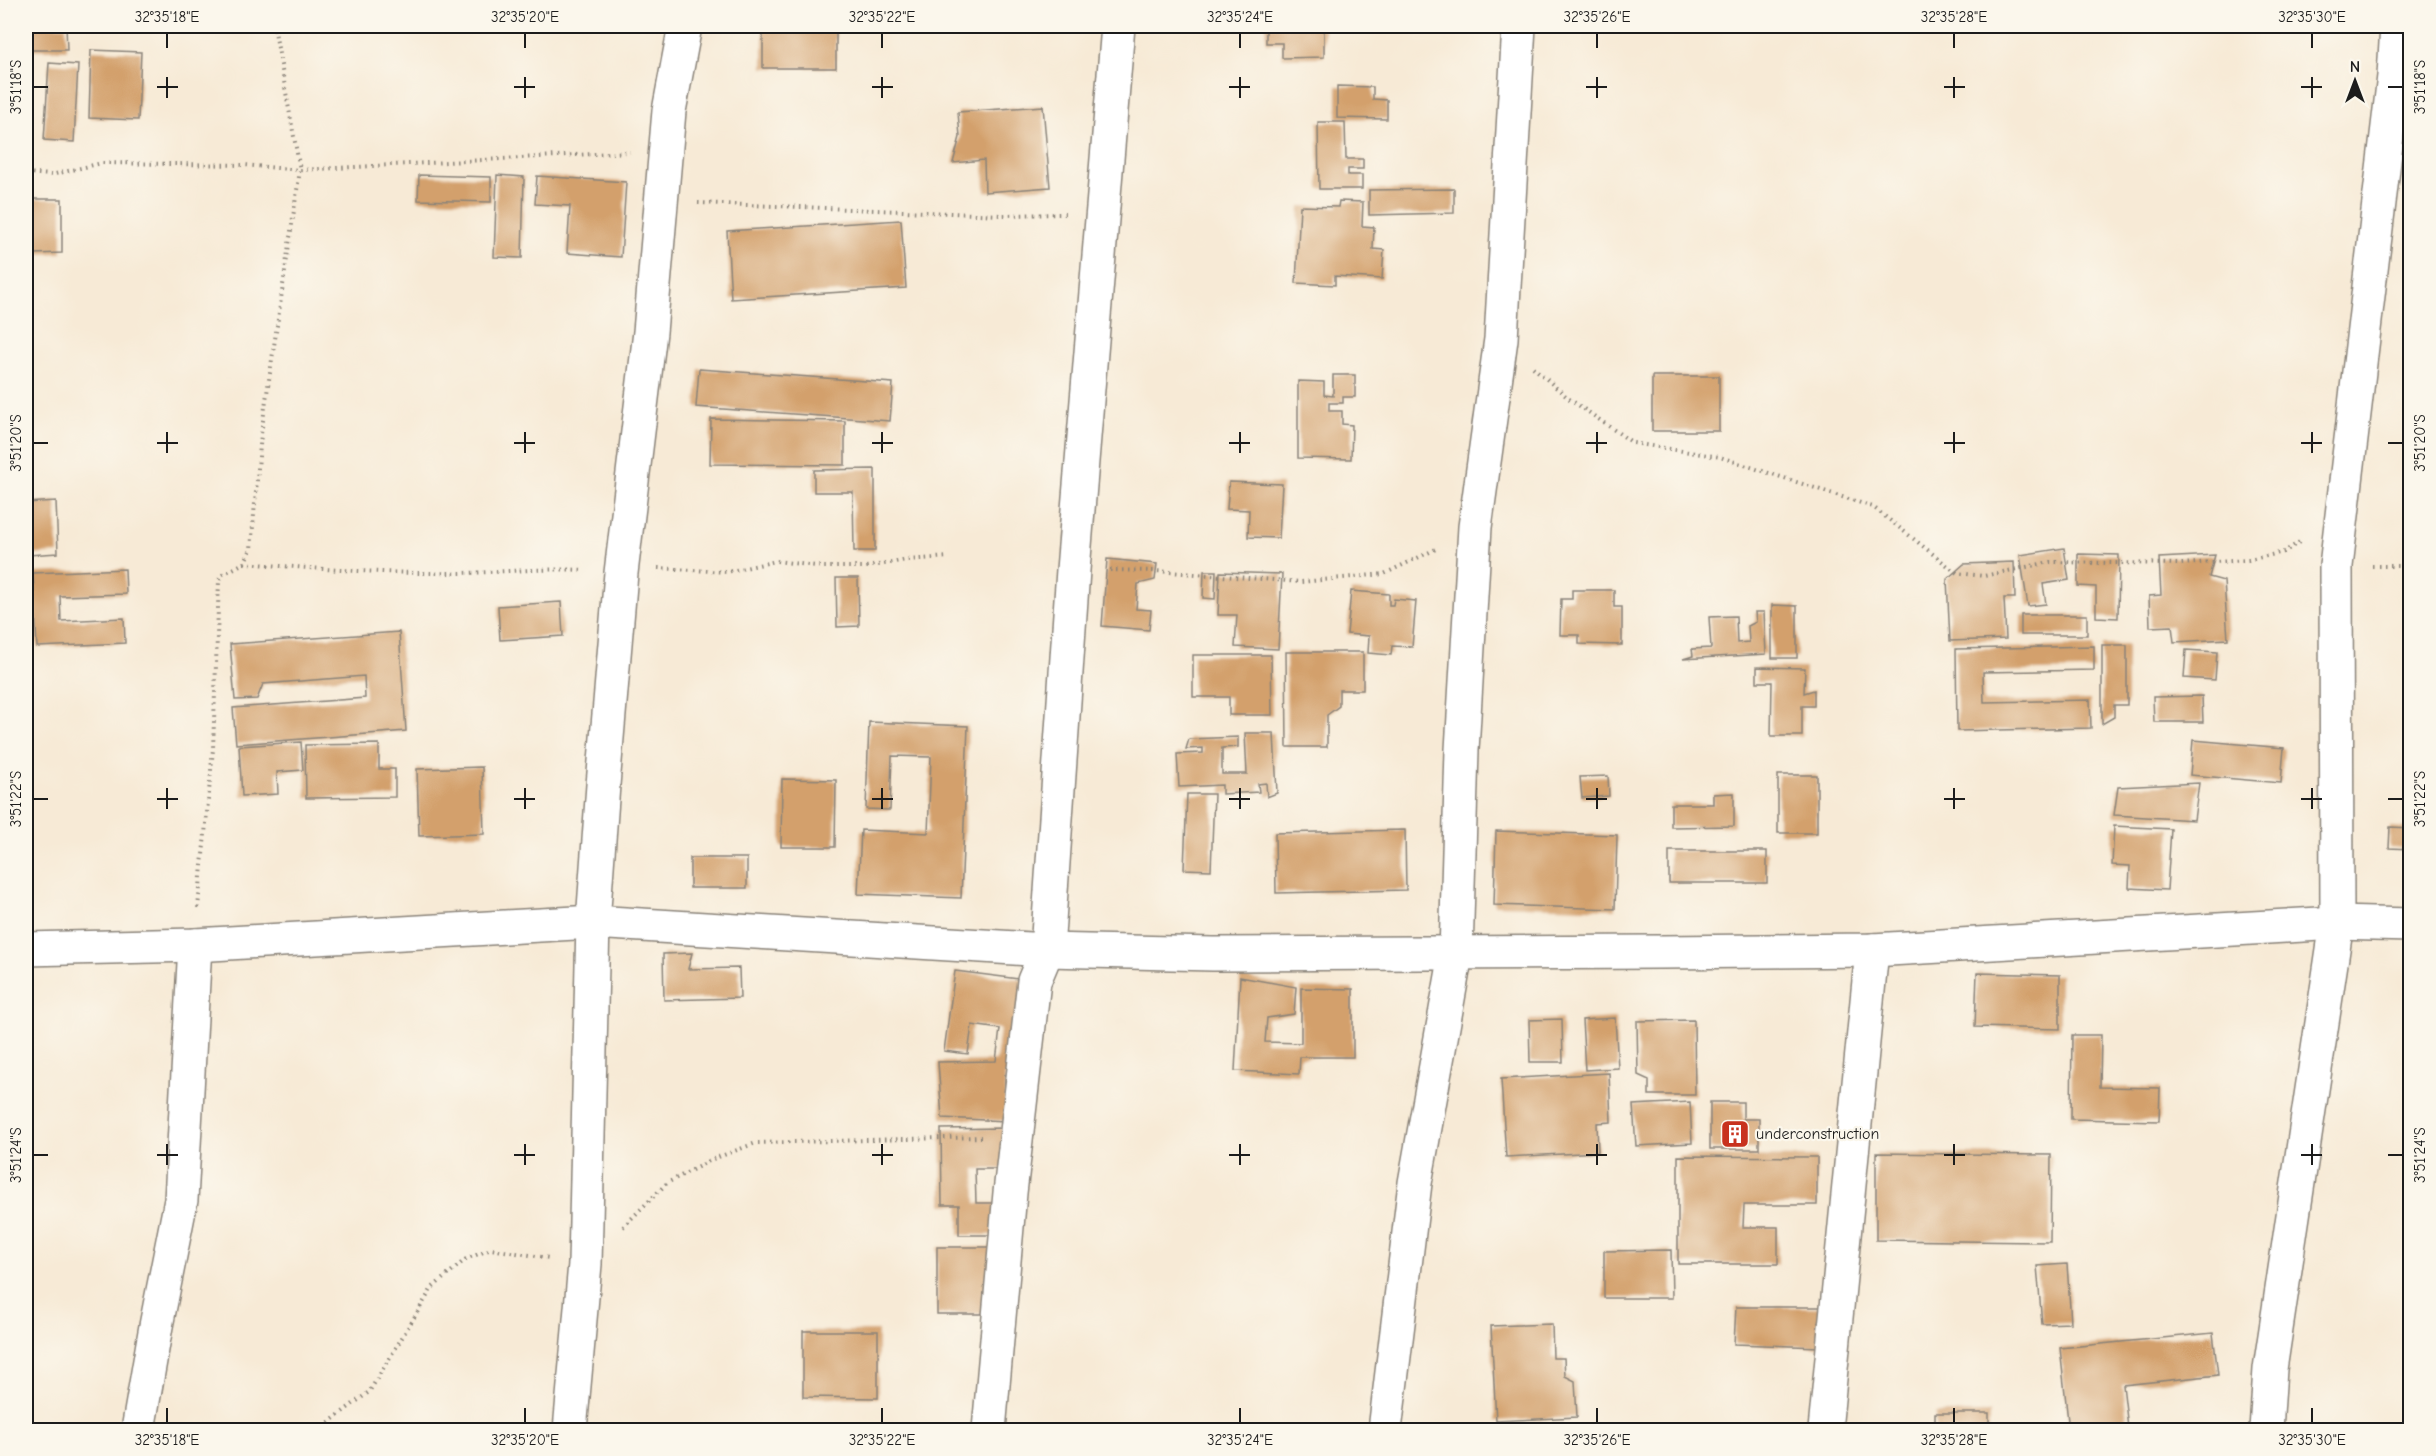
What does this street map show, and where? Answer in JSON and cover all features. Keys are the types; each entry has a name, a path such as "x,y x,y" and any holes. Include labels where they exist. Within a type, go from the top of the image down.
{"street":[{"path":"570,1431 585,1264 593,922 621,573 650,332 669,111 685,26"},
{"path":"989,1431 1010,1193 1034,981 1047,950 1073,570 1118,26"},
{"path":"1385,1431 1414,1183 1456,954 1462,750 1475,527 1501,339 1519,26"},
{"path":"2266,1431 2270,1369 2337,923 2336,566 2394,76 2397,26"},
{"path":"26,949 195,945 593,922 1047,950 1212,954 1872,950 2337,923 2410,925"},
{"path":"138,1431 181,1200 195,945"},
{"path":"1825,1431 1872,950"}],"path":[{"path":"244,563 251,549 254,535 261,434 300,170 274,26"},
{"path":"26,173 51,175 102,163 244,165 300,170 639,151"},
{"path":"661,190 684,202 778,207 1002,214 1102,213"},
{"path":"1501,339 1568,398 1633,443 1720,457 1873,507 1958,573 1984,576 2050,562 2181,564 2249,560 2284,552 2304,539"},
{"path":"1073,570 1156,571 1301,582 1384,574 1408,565 1475,527"},
{"path":"195,945 213,749 219,580 221,575 244,563 333,571 460,573 543,568 621,573 659,567 728,572 776,561 824,567 866,567 949,556"},
{"path":"312,1431 324,1426 369,1392 432,1288 466,1259 491,1249 585,1264 667,1183 713,1159 756,1143 1018,1136"}],"building":[{"path":"26,26 66,26 67,50 26,50"},
{"path":"763,26 836,27 836,68 763,68"},
{"path":"1266,26 1324,26 1324,57 1282,58 1282,43 1266,43"},
{"path":"91,50 141,52 138,120 89,118"},
{"path":"49,63 78,65 74,142 44,140"},
{"path":"1337,86 1373,87 1373,99 1387,100 1387,119 1337,118"},
{"path":"1043,106 1050,187 985,192 984,160 953,163 960,137 958,112"},
{"path":"1318,122 1345,122 1346,159 1363,159 1363,169 1348,169 1348,175 1362,175 1362,189 1319,189"},
{"path":"419,175 491,177 491,202 418,200"},
{"path":"497,175 524,177 522,258 494,257"},
{"path":"537,176 626,182 621,257 567,253 570,206 535,204"},
{"path":"1454,189 1454,213 1369,215 1369,190"},
{"path":"32,199 62,199 62,253 33,254"},
{"path":"1339,201 1363,202 1362,226 1374,227 1373,249 1384,250 1382,279 1335,276 1335,285 1296,283 1300,206 1338,207"},
{"path":"901,220 906,288 731,299 727,231"},
{"path":"699,369 893,383 890,421 696,407"},
{"path":"1333,375 1355,375 1355,397 1343,397 1343,403 1329,403 1329,411 1342,411 1342,424 1352,425 1351,459 1298,458 1298,381 1324,382 1324,395 1333,396"},
{"path":"1652,376 1719,376 1719,431 1652,431"},
{"path":"711,419 845,421 845,465 710,464"},
{"path":"875,469 875,551 854,551 853,492 814,492 814,470"},
{"path":"1229,482 1282,484 1279,538 1248,537 1249,510 1227,509"},
{"path":"56,501 58,553 28,555 26,503"},
{"path":"2064,548 2069,580 2043,584 2046,604 2028,606 2020,555"},
{"path":"2078,554 2119,555 2118,618 2096,617 2096,587 2078,586"},
{"path":"2215,555 2209,577 2224,581 2228,639 2174,642 2172,626 2150,627 2149,596 2161,595 2159,558"},
{"path":"1107,559 1157,564 1155,580 1138,584 1136,609 1151,610 1149,630 1102,626"},
{"path":"2014,562 2015,598 2004,598 2006,639 1950,641 1947,579 1964,564"},
{"path":"125,569 126,594 60,596 61,621 124,618 125,643 37,647 33,573"},
{"path":"1204,571 1216,571 1215,599 1203,598"},
{"path":"1220,572 1282,574 1278,649 1235,647 1237,615 1218,615"},
{"path":"836,578 858,578 859,626 837,627"},
{"path":"1572,590 1614,590 1614,607 1622,607 1622,645 1579,644 1579,635 1560,635 1561,599 1572,599"},
{"path":"1351,591 1389,594 1389,605 1393,605 1394,599 1416,601 1412,647 1392,646 1391,655 1368,653 1369,636 1347,634"},
{"path":"561,602 563,636 500,640 498,606"},
{"path":"1772,605 1797,606 1797,658 1772,658"},
{"path":"1755,612 1764,612 1766,654 1683,659 1693,656 1692,649 1711,648 1709,617 1736,616 1737,643 1749,642 1748,626 1756,622"},
{"path":"2021,615 2087,615 2087,635 2021,635"},
{"path":"399,632 406,731 236,744 233,708 365,698 364,676 263,684 257,699 235,700 230,644"},
{"path":"2102,645 2127,645 2127,705 2114,705 2114,717 2102,724"},
{"path":"2094,646 2094,670 1983,672 1984,702 2090,700 2091,728 1957,731 1956,649"},
{"path":"2186,650 2217,652 2215,680 2184,678"},
{"path":"1286,652 1363,652 1363,690 1339,690 1339,706 1327,715 1327,747 1287,747"},
{"path":"1193,655 1271,655 1272,715 1229,715 1229,697 1193,697"},
{"path":"1757,667 1805,668 1804,693 1814,690 1814,706 1802,706 1802,736 1771,736 1772,682 1757,682"},
{"path":"2202,696 2203,722 2154,722 2153,697"},
{"path":"869,722 968,726 961,898 858,894 861,830 928,833 931,757 892,756 890,810 866,809"},
{"path":"1245,733 1274,733 1277,793 1267,797 1266,783 1258,784 1259,792 1222,794 1222,785 1179,787 1177,754 1203,753 1203,748 1186,749 1189,739 1238,737 1238,747 1222,748 1222,774 1247,774"},
{"path":"2193,740 2284,748 2281,783 2190,775"},
{"path":"301,742 303,770 277,772 278,794 242,796 239,746"},
{"path":"379,744 379,769 395,769 395,797 306,798 305,745"},
{"path":"482,767 484,834 419,836 417,769"},
{"path":"1778,775 1817,775 1817,833 1778,833"},
{"path":"1608,776 1609,796 1582,798 1580,777"},
{"path":"782,779 836,780 835,847 781,847"},
{"path":"2199,783 2194,820 2114,815 2118,787"},
{"path":"1734,793 1734,826 1671,827 1671,804 1713,804 1713,794"},
{"path":"1187,794 1214,794 1211,870 1184,869"},
{"path":"2114,826 2171,829 2167,890 2129,888 2130,866 2112,865"},
{"path":"2390,827 2410,828 2410,849 2389,848"},
{"path":"1405,830 1406,890 1276,893 1275,833"},
{"path":"1496,831 1617,835 1615,909 1494,905"},
{"path":"1669,851 1767,851 1767,883 1669,883"},
{"path":"690,858 747,858 747,888 690,888"},
{"path":"692,953 688,969 739,968 740,998 664,1000 663,954"},
{"path":"955,971 1034,981 1021,1078 1005,1075 1006,1121 942,1118 938,1062 996,1061 1000,1029 972,1025 968,1054 944,1051"},
{"path":"1977,973 2060,975 2060,1029 1975,1027"},
{"path":"1240,977 1296,987 1294,1014 1267,1018 1265,1042 1301,1043 1301,988 1353,989 1353,1057 1300,1057 1299,1074 1235,1071"},
{"path":"1615,1018 1618,1068 1585,1070 1582,1020"},
{"path":"1562,1019 1563,1062 1530,1062 1529,1020"},
{"path":"1694,1020 1695,1095 1649,1095 1649,1080 1638,1075 1637,1021"},
{"path":"2072,1035 2101,1035 2100,1087 2160,1088 2159,1121 2071,1119"},
{"path":"1609,1073 1611,1122 1597,1123 1598,1152 1506,1157 1501,1079"},
{"path":"1690,1102 1692,1143 1636,1146 1633,1105"},
{"name":"underconstruction","path":"1710,1102 1743,1102 1743,1119 1759,1119 1759,1149 1710,1149"},
{"path":"1005,1128 1005,1169 975,1169 976,1203 1016,1203 1017,1235 959,1235 959,1205 942,1205 941,1129"},
{"path":"1876,1153 2051,1155 2050,1242 1876,1240"},
{"path":"1678,1156 1817,1157 1817,1205 1744,1205 1743,1227 1778,1227 1778,1264 1678,1264"},
{"path":"937,1247 1007,1247 991,1314 937,1314"},
{"path":"1671,1250 1672,1298 1604,1298 1604,1251"},
{"path":"2067,1264 2071,1323 2042,1324 2037,1266"},
{"path":"1736,1307 1820,1307 1820,1347 1734,1344"},
{"path":"1552,1324 1553,1358 1564,1358 1565,1376 1575,1381 1577,1417 1496,1421 1491,1326"},
{"path":"803,1331 878,1331 878,1398 803,1397"},
{"path":"2213,1333 2218,1375 2123,1385 2128,1428 2069,1430 2060,1348"},
{"path":"1935,1413 1989,1413 1989,1430 1935,1430"}],"place":[{"name":"underconstruction","path":"1735,1134"}]}
